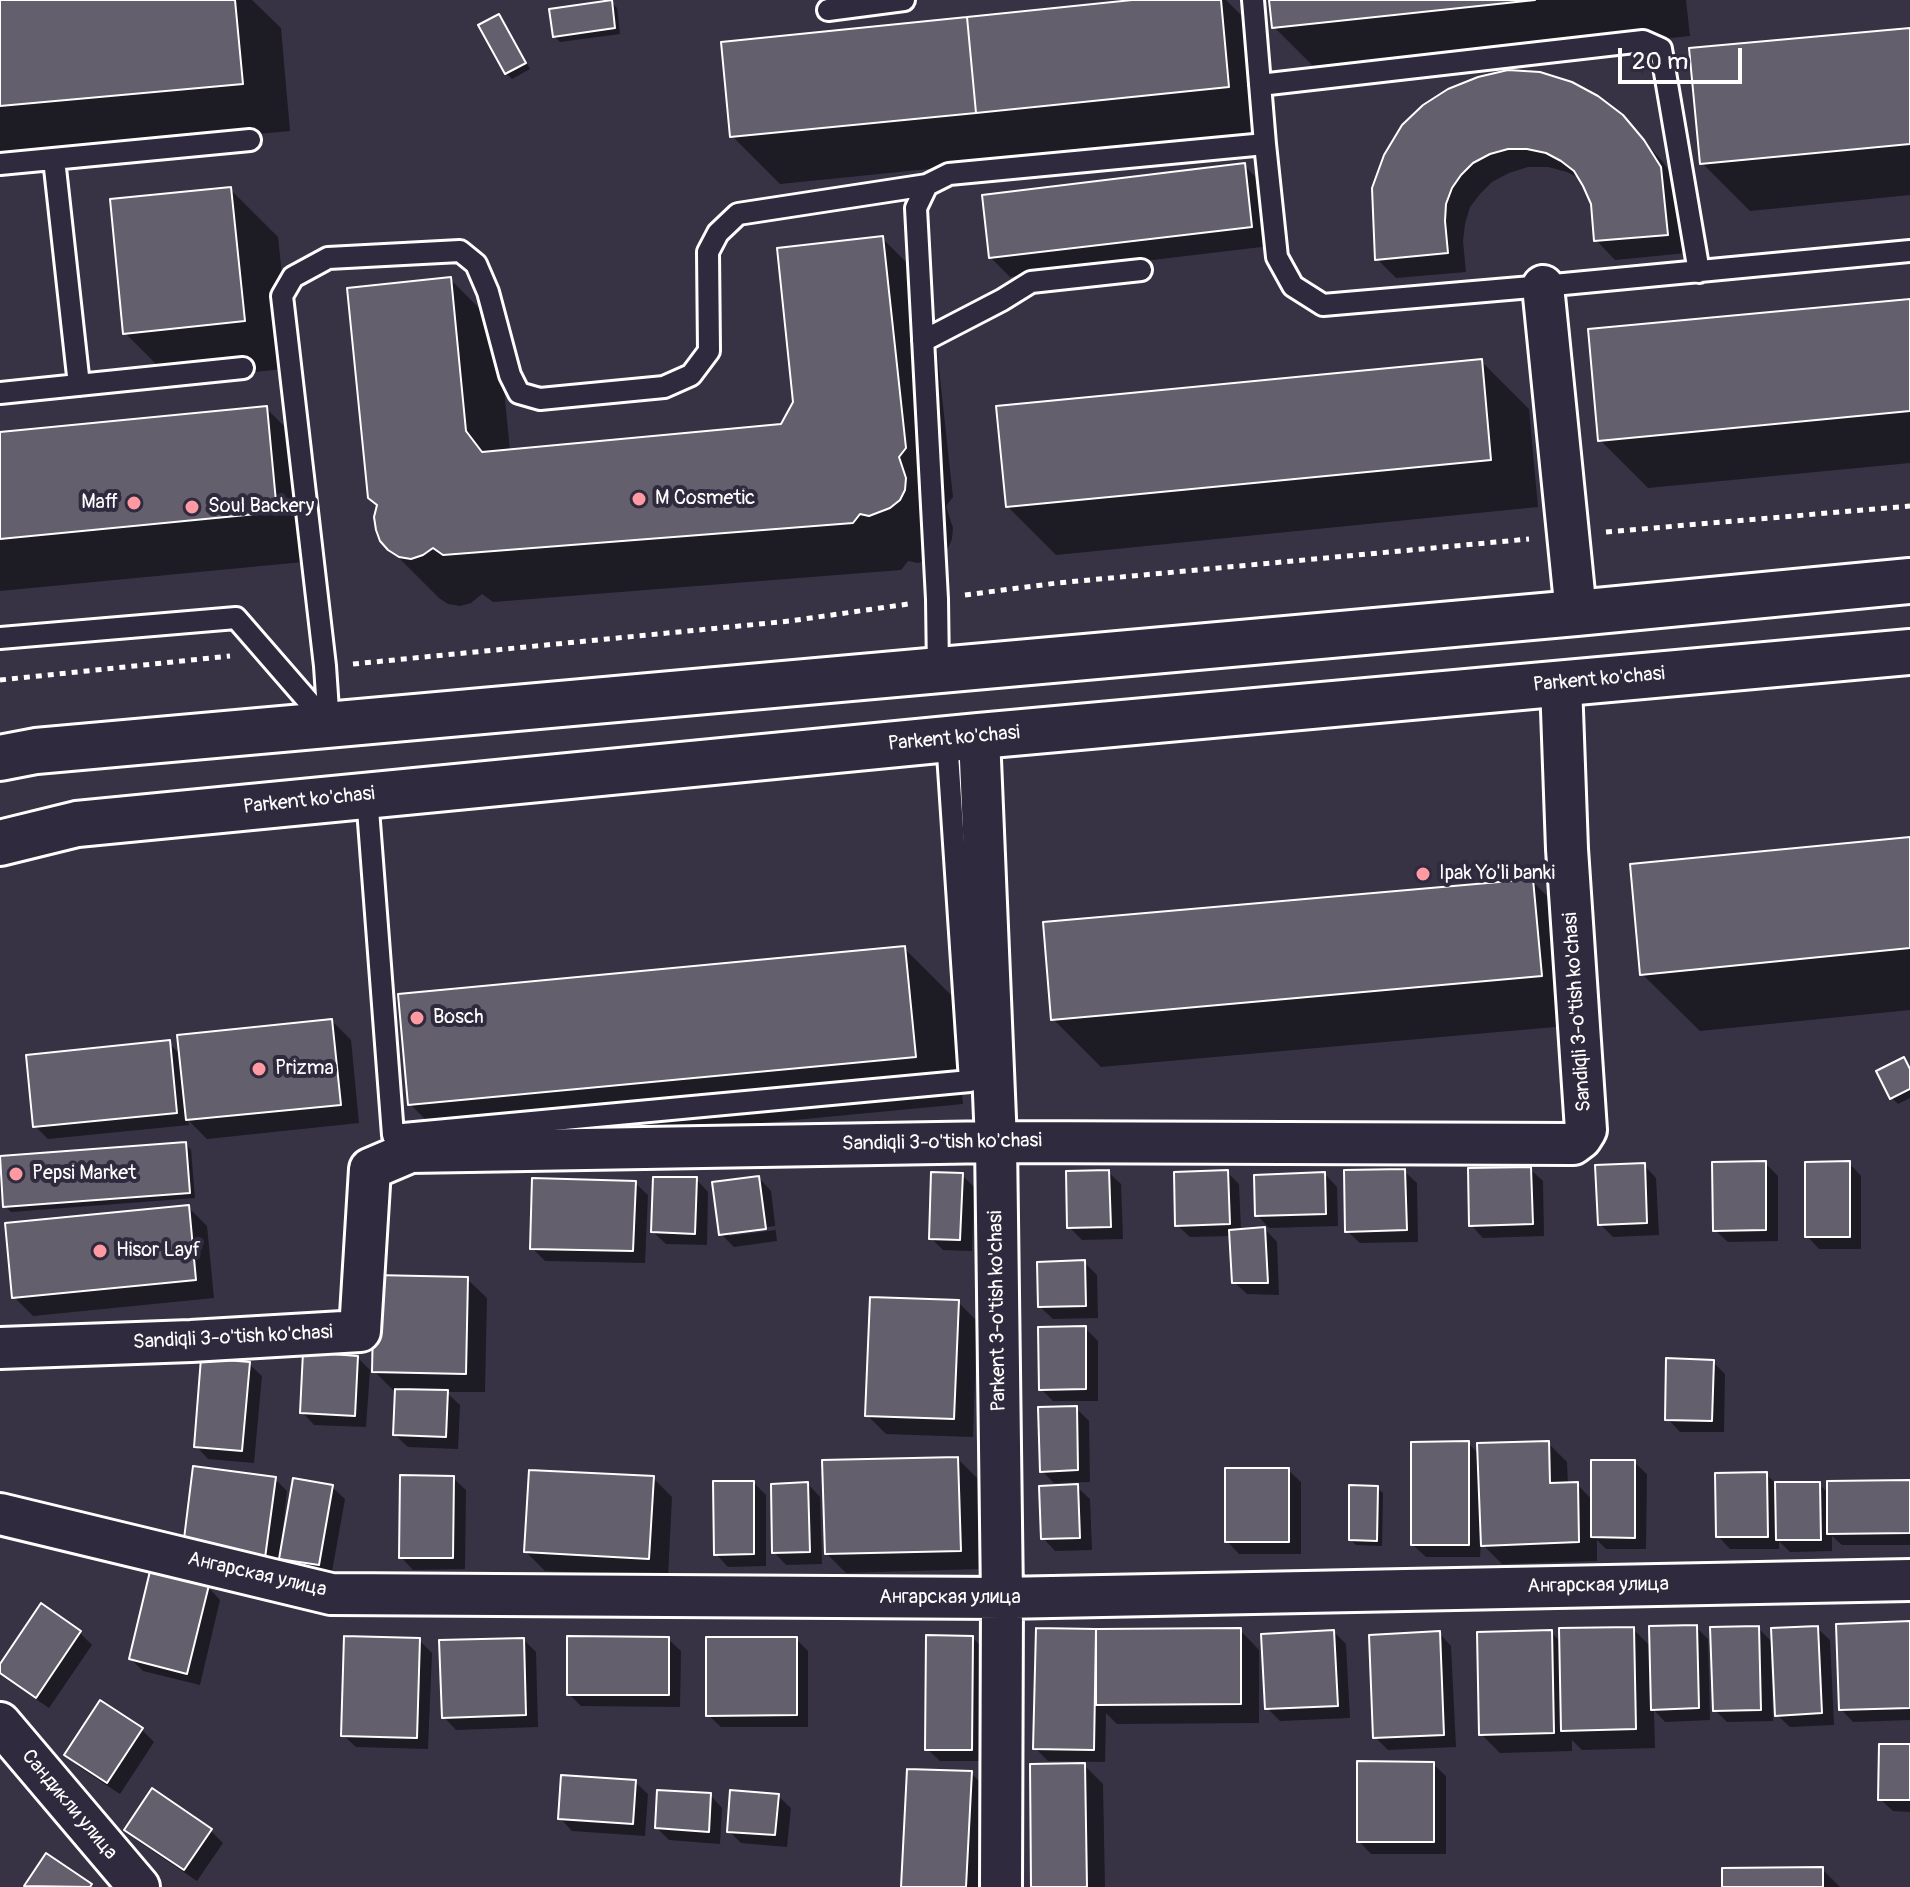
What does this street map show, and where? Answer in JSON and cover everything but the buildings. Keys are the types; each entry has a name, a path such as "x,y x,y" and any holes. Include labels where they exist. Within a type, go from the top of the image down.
{"main road":[{"path":"0,758 36,751 1910,581"},
{"name":"Parkent ko'chasi","path":"0,843 77,824 963,738 1910,652"}],"street":[{"path":"1543,286 1576,613"},
{"name":"Sandiqli 3-o'tish ko'chasi","path":"0,1348 360,1331 370,1169 410,1152 996,1142 1573,1144 1586,1130 1567,849 1561,683"},
{"name":"Parkent 3-o'tish ko'chasi","path":"963,738 996,1142 1002,1598 1001,1887"},
{"name":"Ангарская улица","path":"0,1514 331,1594 1002,1598 1910,1580"},
{"name":"Сандикли улица","path":"0,1723 121,1880"}],"lane":[{"path":"828,10 904,0"},
{"path":"1253,0 1277,257 1293,286 1323,305 1910,251"},
{"path":"1260,85 1643,41 1661,49 1699,272"},
{"path":"0,164 250,140"},
{"path":"329,725 325,666 282,296 293,277 328,258 460,251 476,264 488,292 510,375 519,393 540,399 664,387 691,375 709,351 708,252 718,233 738,214 927,185 949,174 1265,144"},
{"path":"54,159 79,385"},
{"path":"927,185 916,208 938,670"},
{"path":"923,341 1031,282 1141,270"},
{"path":"0,393 243,368"},
{"path":"0,638 236,618 329,725"},
{"path":"367,796 393,1135 970,1081 963,738"}],"path":[{"path":"0,680 27,678"}],"place":[{"name":"M Cosmetic","path":"639,499"},
{"name":"Maff","path":"134,503"},
{"name":"Soul Backery","path":"192,507"},
{"name":"Ipak Yo'li banki","path":"1423,874"},
{"name":"Bosch","path":"417,1018"},
{"name":"Prizma","path":"259,1069"},
{"name":"Pepsi Market","path":"16,1174"},
{"name":"Hisor Layf","path":"100,1251"}]}
